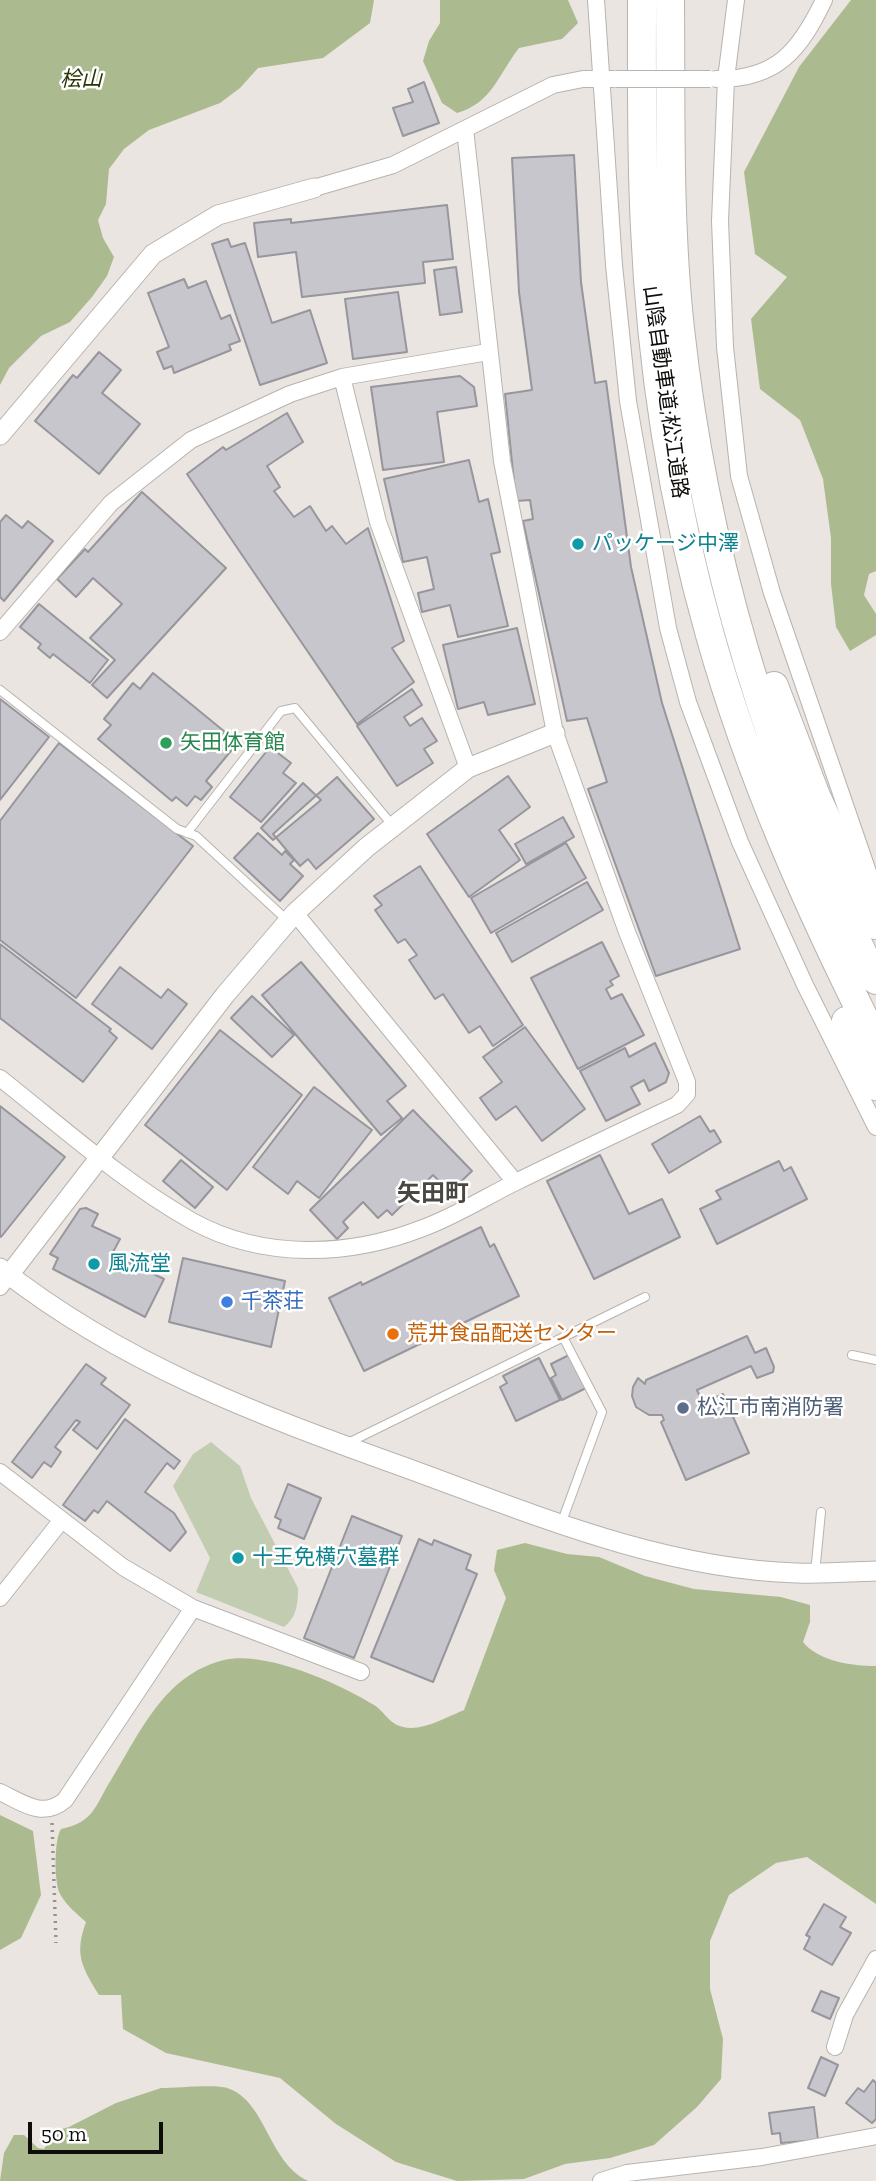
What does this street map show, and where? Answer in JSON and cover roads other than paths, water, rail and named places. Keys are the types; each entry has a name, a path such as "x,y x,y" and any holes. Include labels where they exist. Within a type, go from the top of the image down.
{"highway":[{"path":"623,0 645,229"},
{"name":"山陰自動車道;松江道路","path":"642,0 645,229 667,437 710,635 784,847 876,1042"},
{"name":"山陰自動車道;松江道路","path":"670,0 673,233 680,328 695,433 737,628 770,733 809,838 876,980"},
{"path":"695,433 746,605 783,712 816,796 876,925"},
{"path":"710,635 730,728 768,842 876,1086"}],"street":[{"path":"596,0 609,79 614,265 628,401 668,628 688,702 740,842 805,985 876,1127"},
{"path":"736,0 718,79 725,347 739,476 772,593 876,895"},
{"path":"0,435 153,254 218,215 352,180 393,165 553,85 609,79 718,79 751,76 783,61 810,30 824,0"},
{"path":"0,1078 149,1194 194,1222 243,1241 290,1251 333,1250 424,1228 677,1105 688,1087 627,932 555,733 502,461 465,130"},
{"path":"0,632 111,503 191,440 290,394 342,377 488,352"},
{"path":"342,377 378,522 468,768"},
{"path":"555,733 468,768 393,825 291,917 238,977 3,1277 145,1363 220,1397 561,1524 624,1544 700,1562 796,1573 876,1571"},
{"path":"291,917 515,1182"},
{"path":"0,1472 123,1567 193,1608 360,1672"},
{"path":"0,1598 61,1521"},
{"path":"0,1792 32,1808 51,1810 65,1800 193,1608"},
{"path":"835,2047 845,2015 876,1959"},
{"path":"601,2181 627,2173 762,2157 876,2136"}],"lane":[{"path":"0,690 177,829 196,836 291,917"},
{"path":"187,832 281,710 295,708 393,825"},
{"path":"344,1445 645,1297"},
{"path":"561,1524 603,1412 563,1337"},
{"path":"852,1356 876,1360"},
{"path":"815,1573 821,1512"}],"place":[{"name":"パッケージ中澤","path":"578,544"},
{"name":"矢田体育館","path":"166,743"},
{"name":"風流堂","path":"94,1264"},
{"name":"千茶荘","path":"227,1302"},
{"name":"荒井食品配送センター","path":"393,1334"},
{"name":"松江市南消防署","path":"683,1408"},
{"name":"十王免横穴墓群","path":"238,1558"}],"district":[{"name":"矢田町","path":"433,1194"}],"park label":[{"name":"桧山","path":"81,80"}]}
